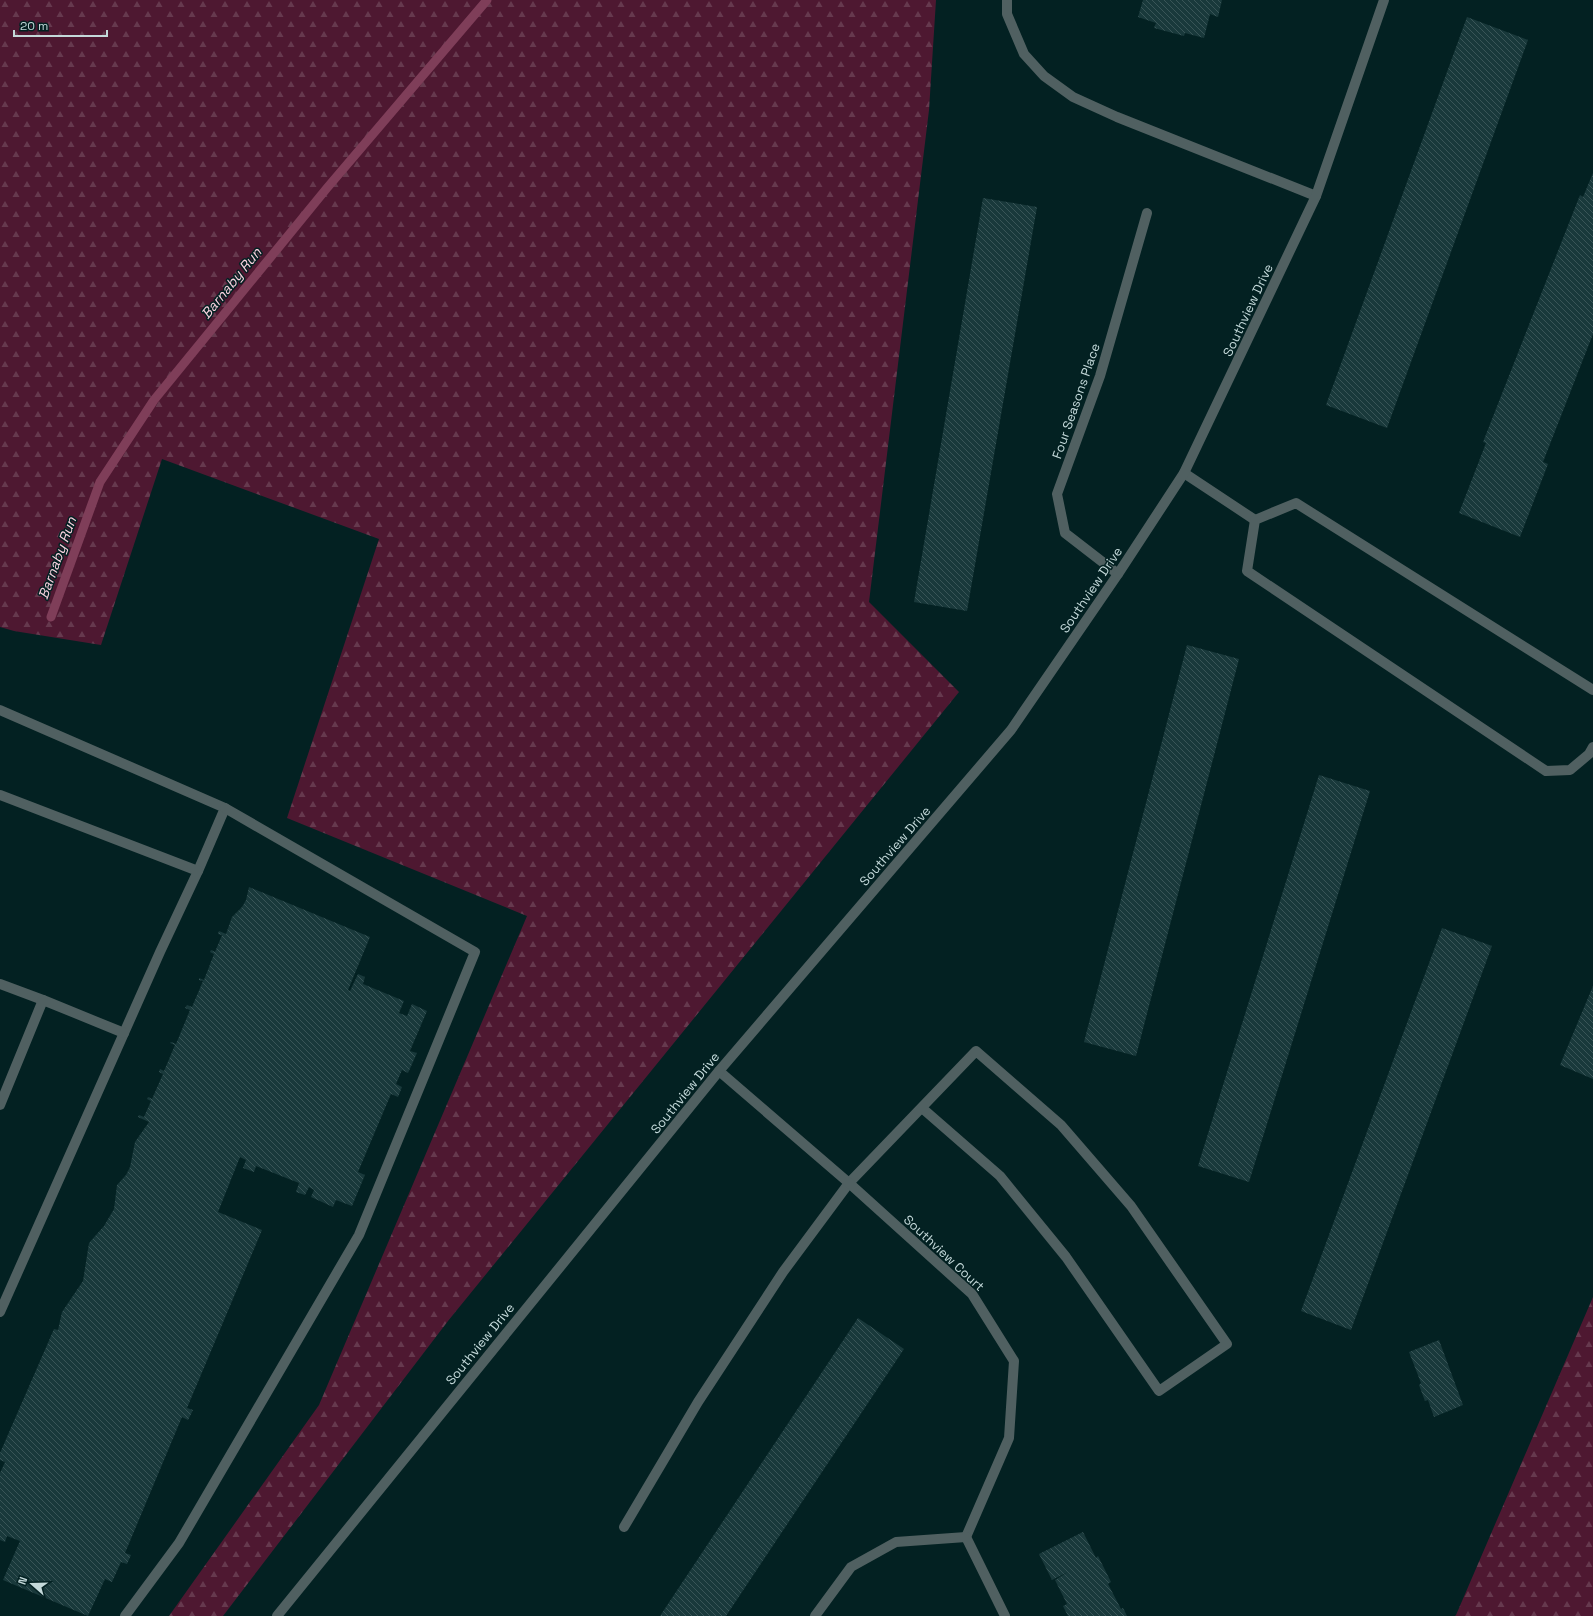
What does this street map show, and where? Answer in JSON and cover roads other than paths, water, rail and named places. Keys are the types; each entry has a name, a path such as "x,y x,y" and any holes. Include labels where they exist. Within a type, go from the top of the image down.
{"street":[{"path":"1007,0 1007,14 1024,54 1044,76 1073,97 1117,117 1316,196"},
{"name":"Southview Drive","path":"277,1616 719,1071 1011,730 1118,574 1184,472 1316,196 1384,0"},
{"name":"Four Seasons Place","path":"1118,574 1065,533 1057,494 1100,376 1147,213"},
{"path":"1184,472 1255,520"},
{"path":"1255,520 1296,503 1593,690"},
{"path":"1255,520 1247,571 1546,771 1570,770 1588,754 1593,747"},
{"path":"0,710 225,808 475,952 358,1235 179,1543 125,1616"},
{"path":"0,795 198,871"},
{"path":"0,1312 225,808"},
{"path":"0,984 124,1033"},
{"path":"0,1105 43,1000"},
{"path":"624,1527 711,1382 783,1272 849,1183 976,1051 1061,1125 1131,1206 1226,1344 1159,1391 1066,1257 1005,1182 922,1108"},
{"name":"Southview Court","path":"719,1071 849,1183 972,1294 1014,1361 1009,1438 966,1538"},
{"path":"815,1616 851,1567 896,1542 966,1538 1004,1616"}],"waterway":[{"name":"Barnaby Run","path":"51,617 100,482 154,400 327,188 487,0"}]}
